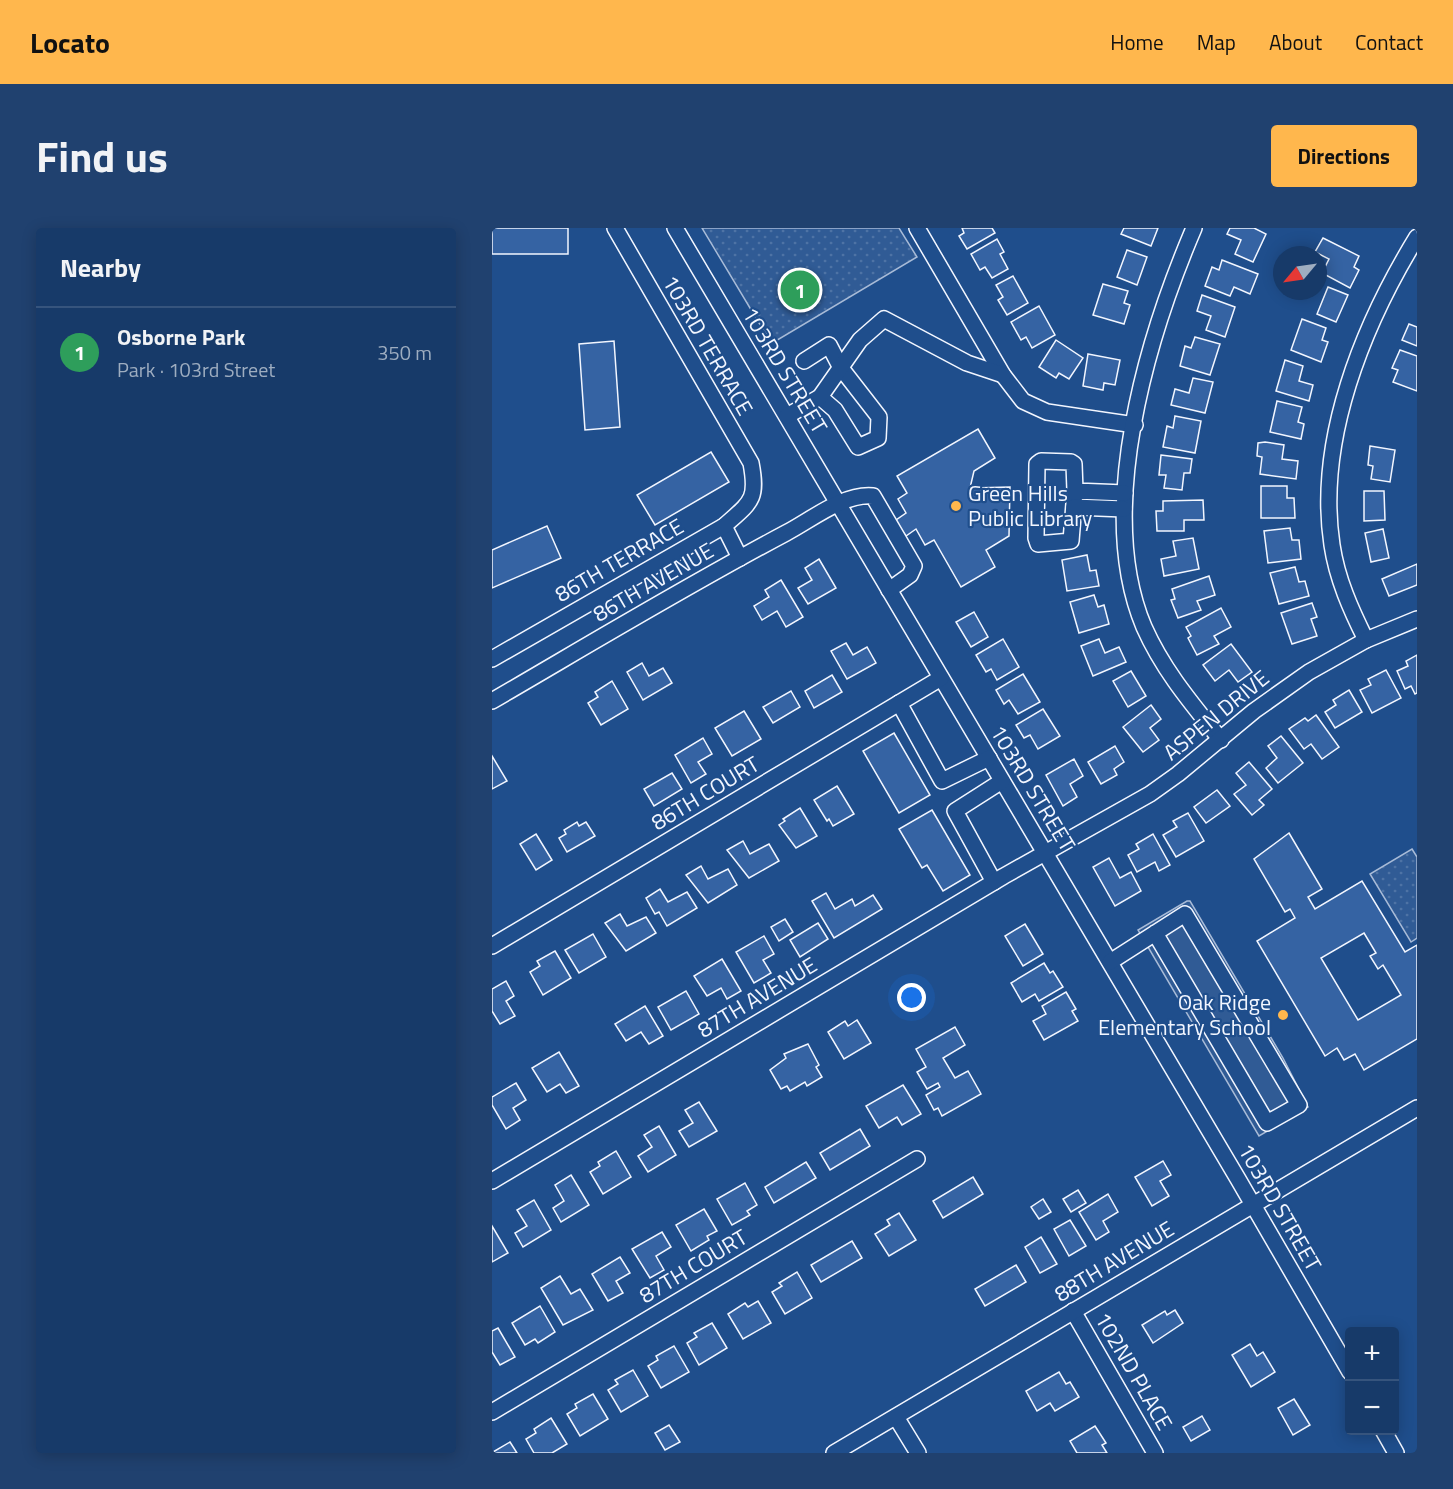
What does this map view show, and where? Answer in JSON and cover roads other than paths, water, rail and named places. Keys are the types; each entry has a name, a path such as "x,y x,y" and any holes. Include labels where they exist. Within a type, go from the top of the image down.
{"street":[{"name":"103RD TERRACE","path":"615,228 751,463 756,487"},
{"name":"103RD STREET","path":"675,228 1345,1363"},
{"path":"917,228 1003,375 1023,400 1047,412 1135,425"},
{"path":"1194,228 1170,284 1142,380 1124,509 1131,578 1143,624 1170,675 1221,740"},
{"path":"1366,640 1346,595 1332,546 1329,489 1331,463 1363,340 1397,270 1417,237"},
{"path":"787,416 820,397 860,340 884,319 967,363 1003,375"},
{"path":"804,361 830,345 841,368 879,417 878,438 858,447 835,410 820,397"},
{"path":"1044,460 1074,464 1075,491 1071,541 1038,544 1035,538 1037,464 1044,460"},
{"name":"86TH TERRACE","path":"492,659 724,526 748,504 756,487"},
{"path":"1075,491 1125,493"},
{"name":"86TH AVENUE","path":"492,701 740,558 839,505 863,495 873,496 914,566 910,575 889,590"},
{"path":"1074,507 1124,509"},
{"path":"724,526 740,558"},
{"name":"ASPEN DRIVE","path":"1046,854 1166,784 1288,687 1366,640 1417,619"},
{"name":"86TH COURT","path":"492,946 941,678"},
{"path":"899,703 942,781 989,758"},
{"path":"994,882 955,811 1002,781"},
{"name":"87TH AVENUE","path":"492,1181 994,882 1046,854"},
{"path":"1110,962 1155,933 1185,915 1299,1105 1267,1123 1155,933"},
{"name":"88TH AVENUE","path":"834,1453 1417,1108"},
{"name":"87TH COURT","path":"492,1412 917,1159"},
{"name":"102ND PLACE","path":"1073,1311 1155,1453"},
{"path":"896,1417 918,1453"},
{"path":"1385,1435 1396,1453"}],"place":[{"name":"Osborne Park","path":"800,290"},
{"name":"Green Hills Public Library","path":"956,506"},
{"name":"Oak Ridge Elementary School","path":"1283,1015"}]}
